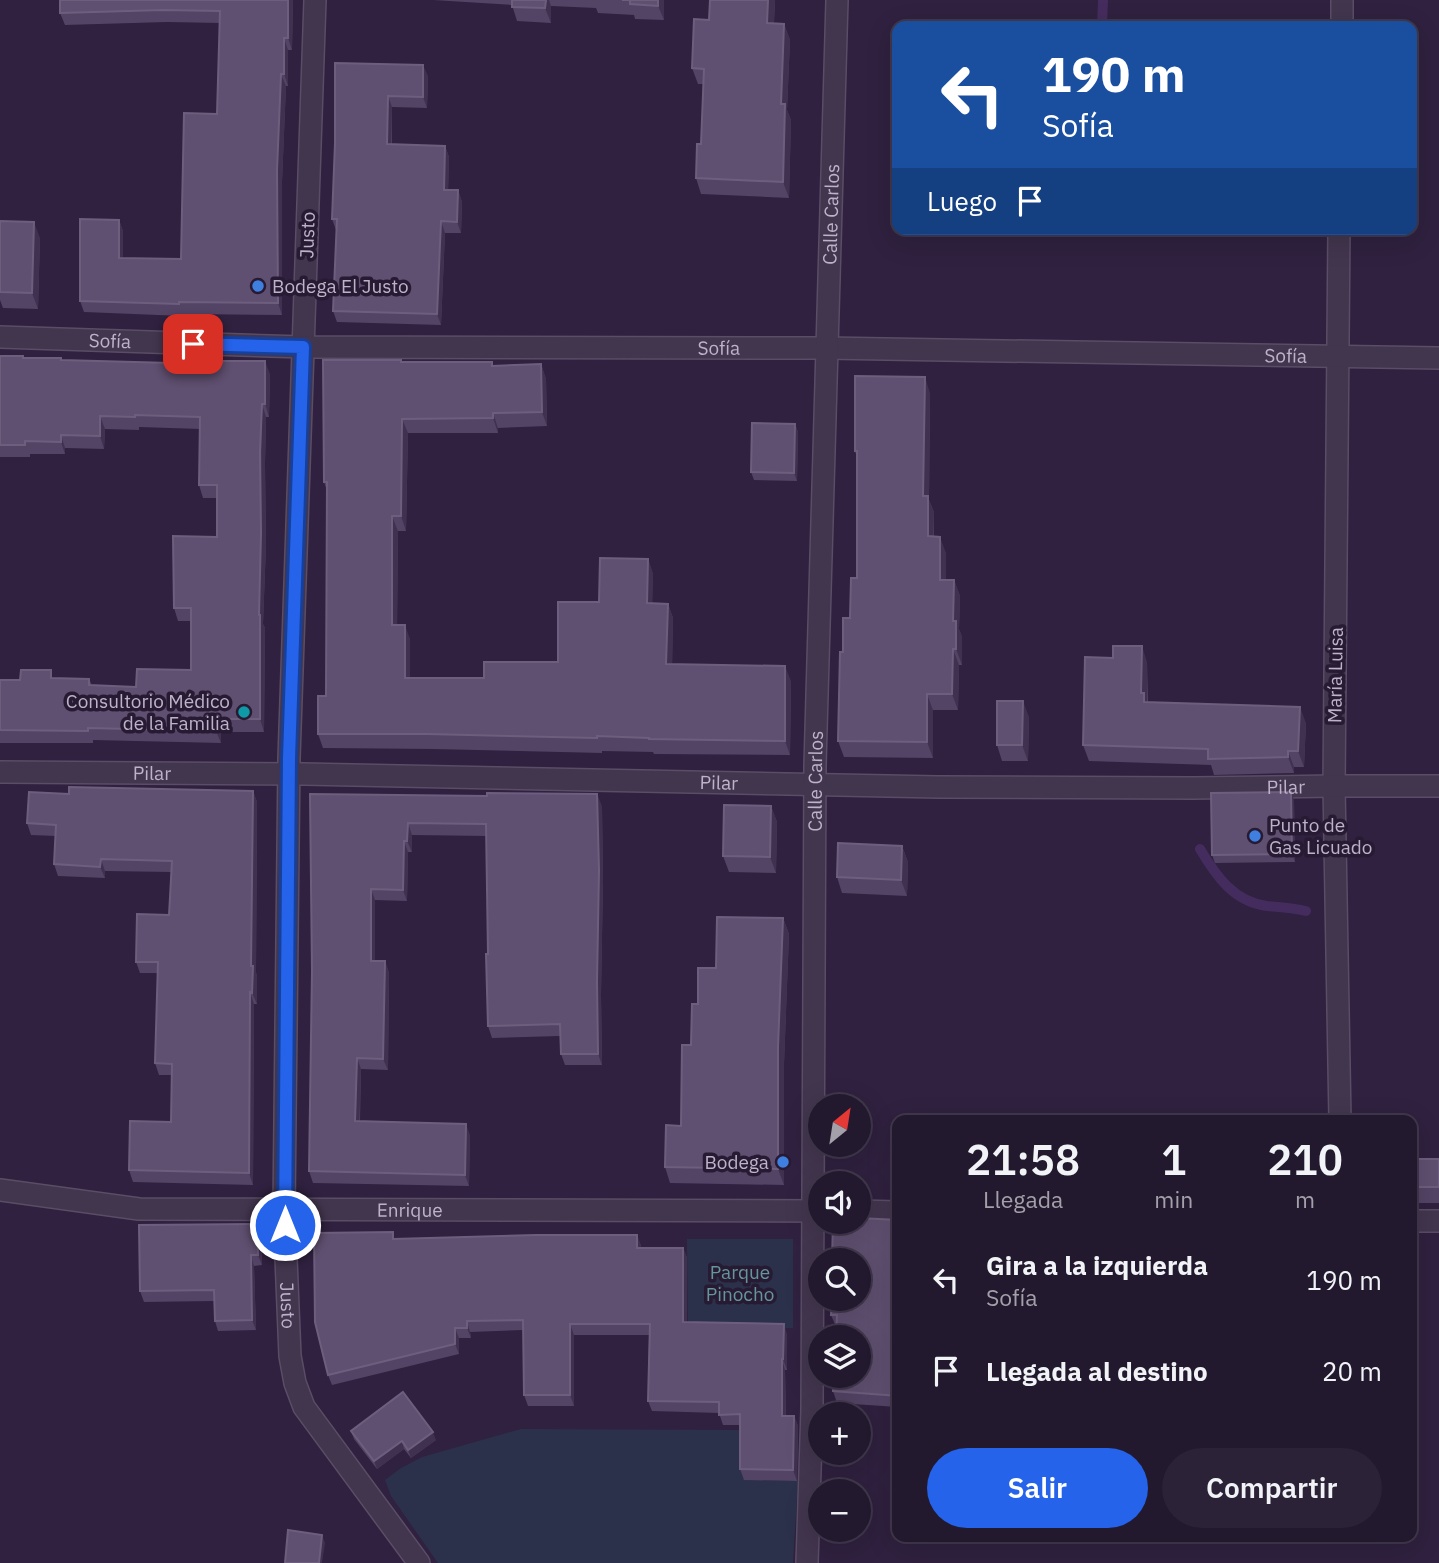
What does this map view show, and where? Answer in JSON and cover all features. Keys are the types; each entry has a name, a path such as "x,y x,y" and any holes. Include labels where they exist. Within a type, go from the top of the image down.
{"street":[{"name":"Justo","path":"315,0 289,774 284,1209 290,1356 295,1383 304,1407 419,1563"},
{"name":"Calle Carlos","path":"817,1171 815,785 837,0"},
{"path":"1342,0 1342,21"},
{"name":"María Luisa","path":"1339,235 1334,786 1340,1115"},
{"name":"Sofía","path":"0,337 303,347 826,348 1439,358"},
{"name":"Pilar","path":"0,772 289,774 952,787 1193,789 1439,786"},
{"name":"Enrique","path":"0,1191 139,1209 808,1211"},
{"path":"871,1211 892,1212"},
{"path":"1417,1221 1439,1221"},
{"name":"Calle Carlos","path":"807,1563 816,1234"}],"green space":[{"name":"Parque Pinocho","path":"687,1239 793,1239 793,1328 688,1328"},
{"path":"521,1429 744,1430 744,1480 798,1481 793,1563 438,1563 391,1496 385,1480 422,1457"}],"building":[{"path":"60,0 288,0 288,38 284,38 284,74 281,74 277,170 278,303 80,301 80,219 119,220 119,258 181,259 184,113 217,114 220,11 60,13"},
{"path":"512,0 546,0 545,8 512,7"},
{"path":"630,0 658,0 658,6 630,4"},
{"path":"710,0 768,0 767,23 784,24 781,104 785,104 783,182 696,178 697,144 701,144 704,69 692,68 694,19 709,20"},
{"path":"335,63 423,65 423,97 388,96 387,144 445,146 444,190 458,190 457,222 441,221 437,314 333,311 337,219 332,219"},
{"path":"0,221 34,222 32,293 0,292"},
{"path":"0,356 208,364 208,361 265,361 265,404 262,404 260,451 260,719 217,719 216,731 88,728 88,731 0,730 0,680 20,680 21,670 51,670 51,678 89,679 89,685 136,687 137,669 191,670 191,608 174,608 173,536 217,537 217,485 199,485 200,417 100,416 100,436 61,435 61,442 25,441 25,445 0,445"},
{"path":"323,360 492,362 492,366 541,364 542,412 493,413 493,418 402,419 401,516 392,516 392,625 405,625 405,678 484,678 484,662 558,662 558,602 599,602 600,558 648,559 647,603 668,604 666,664 785,666 785,741 597,736 318,734 318,696 326,696 327,482 324,482"},
{"path":"855,376 925,377 923,496 928,496 928,536 940,537 940,580 954,580 953,621 956,621 952,694 927,694 927,742 838,741 843,618 850,618 851,578 857,578"},
{"path":"752,423 795,424 794,473 751,472"},
{"path":"1113,646 1142,646 1141,693 1144,693 1144,702 1300,707 1298,751 1288,751 1288,757 1208,759 1208,749 1083,745 1085,657 1113,658"},
{"path":"997,701 1023,701 1022,745 997,745"},
{"path":"69,787 253,791 249,1173 129,1170 130,1121 171,1122 172,1064 155,1063 158,962 136,962 137,914 169,915 172,861 101,859 100,867 54,864 56,825 27,823 29,792 69,794"},
{"name":"Punto de Gas Licuado","path":"1291,792 1292,854 1212,855 1211,793"},
{"path":"487,793 597,794 598,1054 561,1054 560,1024 488,1026 486,824 408,823 407,841 404,841 403,890 371,889 371,961 385,961 383,1059 357,1058 355,1121 466,1124 465,1175 309,1171 312,971 310,794 487,796"},
{"path":"724,805 771,806 770,857 723,856"},
{"path":"838,843 902,846 901,880 837,877"},
{"path":"717,917 783,918 778,1047 778,1169 665,1167 666,1125 681,1126 682,1045 691,1045 692,1004 698,1004 698,968 716,968"},
{"path":"1417,1159 1439,1159 1439,1187 1417,1187"},
{"path":"871,1219 892,1220 892,1396 833,1391 833,1388 871,1388 871,1325 837,1325 837,1315 831,1315 831,1311 871,1311 871,1248 832,1248 833,1234 871,1234"},
{"path":"257,1224 258,1255 251,1255 252,1320 215,1321 214,1290 140,1291 139,1225"},
{"path":"393,1232 393,1239 637,1235 637,1248 683,1248 683,1322 784,1324 782,1416 794,1416 793,1470 740,1469 740,1414 719,1415 719,1402 648,1401 650,1324 570,1324 570,1395 524,1395 523,1320 467,1321 467,1328 455,1328 455,1344 328,1375 315,1322 314,1233"},
{"path":"403,1392 433,1432 408,1450 402,1441 374,1461 351,1431"},
{"path":"288,1530 322,1535 319,1563 285,1563"}],"waterway":[{"path":"1102,21 1103,0"},
{"path":"1200,849 1227,886 1245,899 1255,904 1306,911"}],"place":[{"name":"Bodega El Justo","path":"258,286"},
{"name":"Consultorio Médico de la Familia","path":"244,712"},
{"name":"Punto de Gas Licuado","path":"1255,836"},
{"name":"Bodega","path":"783,1162"}],"route":[{"path":"193,344 303,347 289,758 285,1225"}]}
